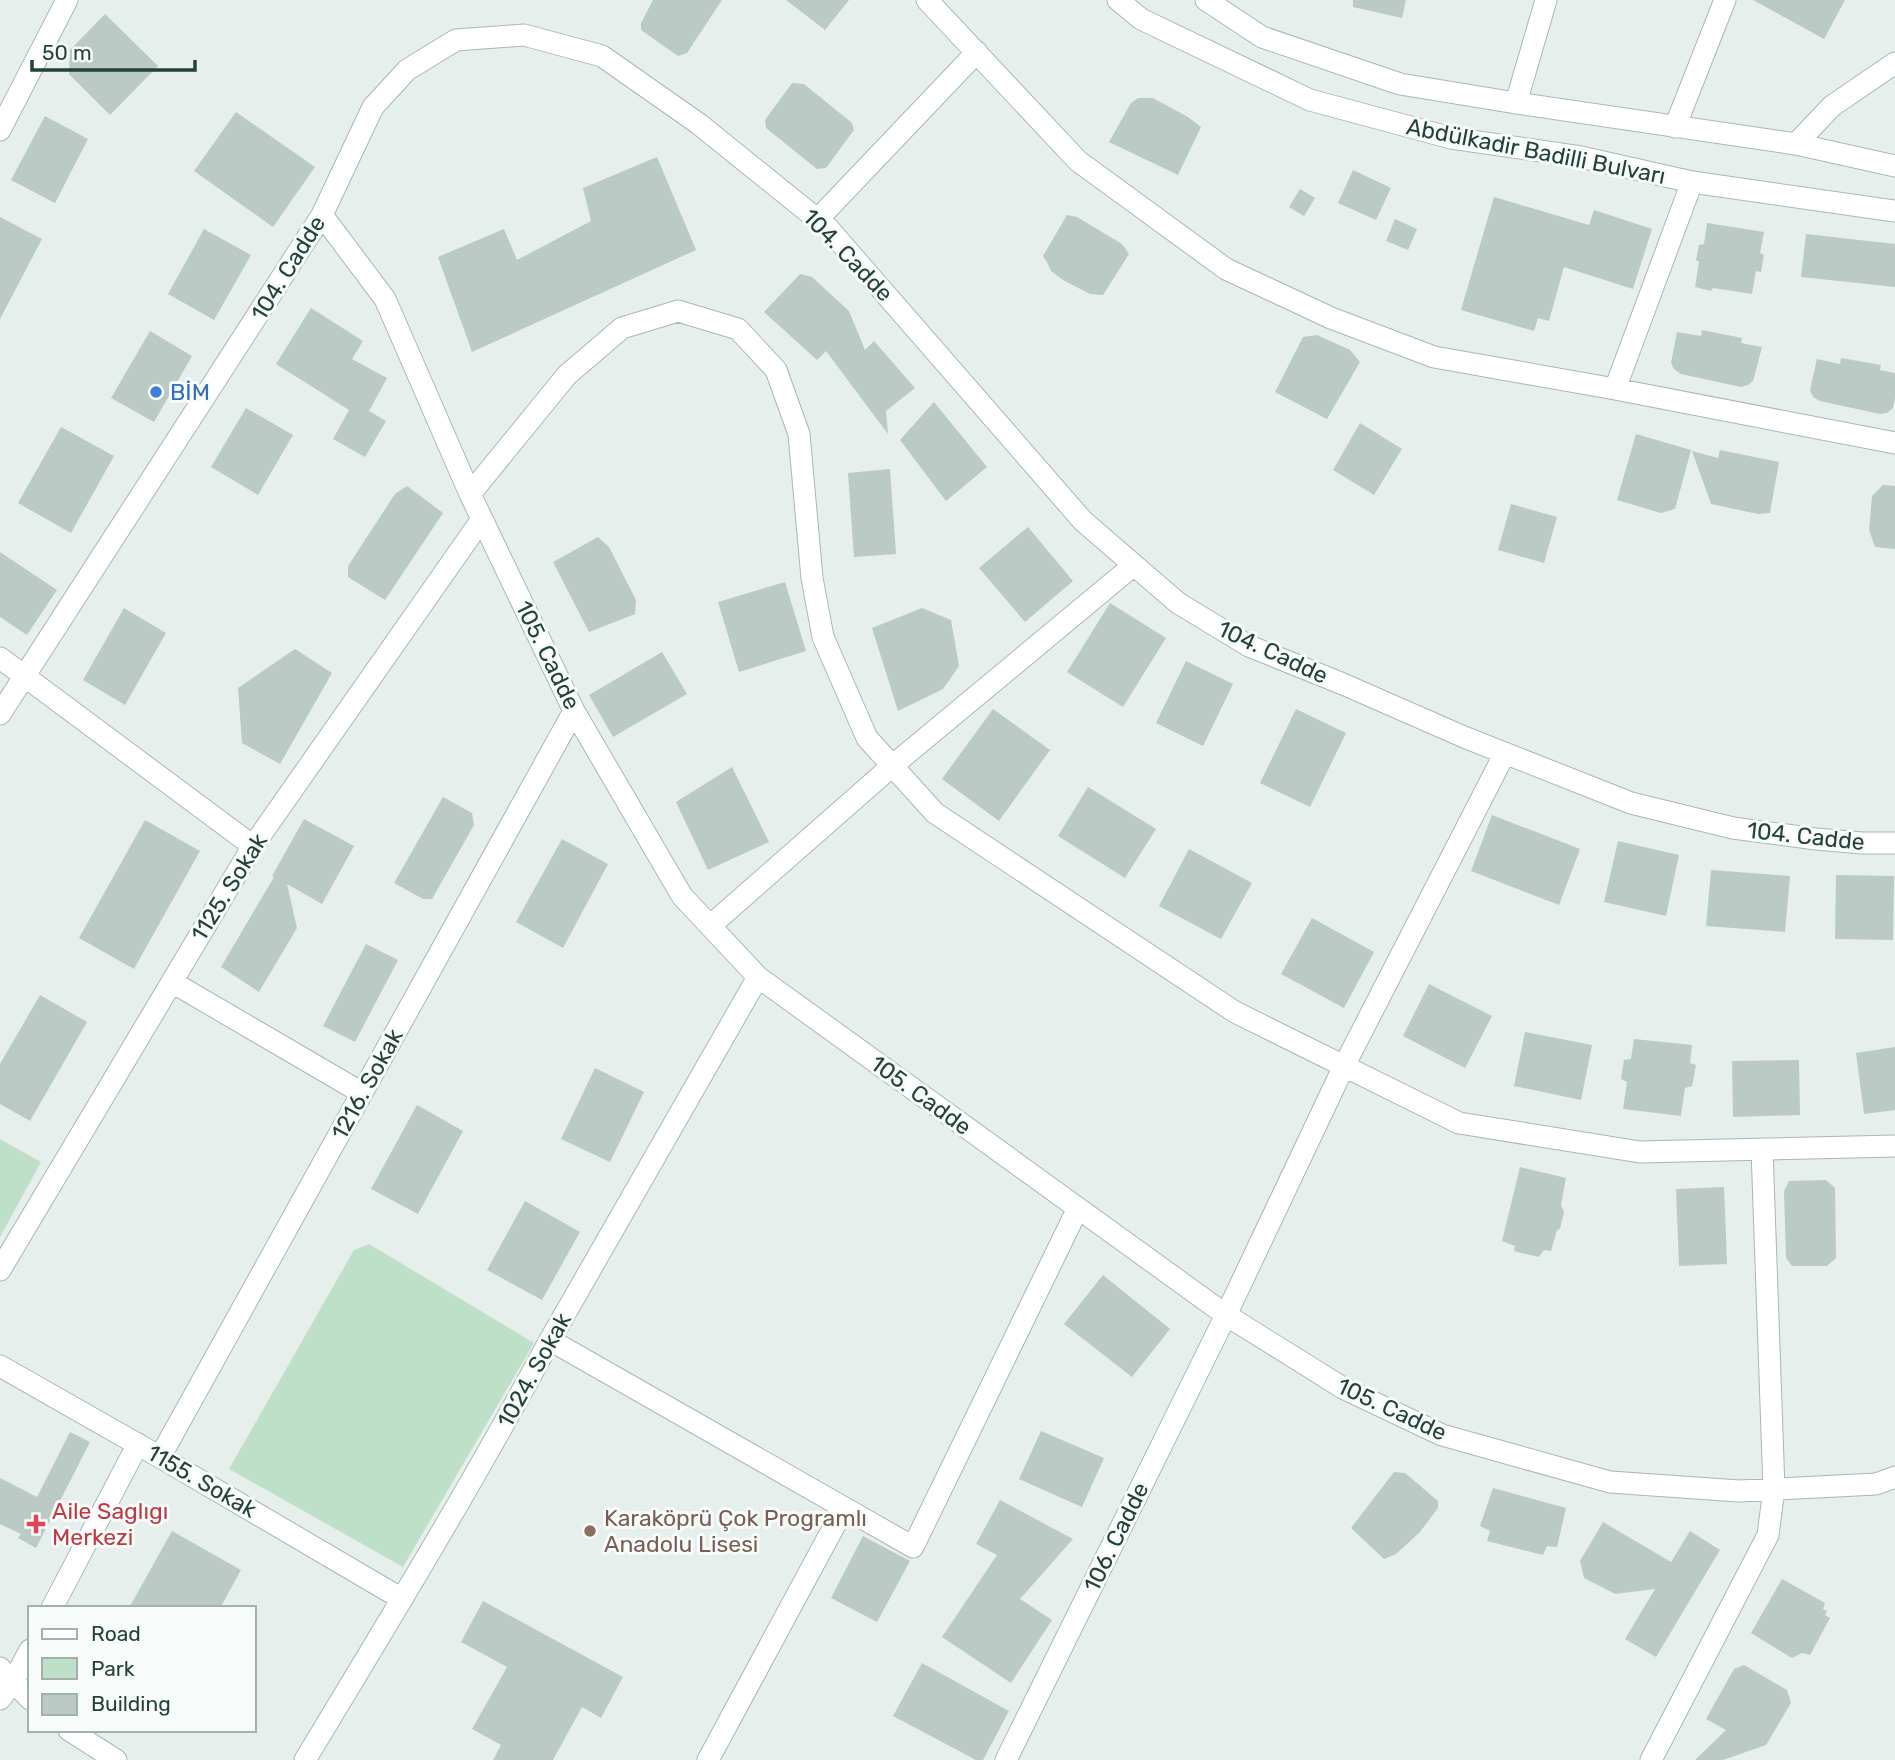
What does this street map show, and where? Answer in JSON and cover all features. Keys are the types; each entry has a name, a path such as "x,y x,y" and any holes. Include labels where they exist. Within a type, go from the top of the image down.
{"street":[{"path":"0,130 67,0"},
{"path":"928,0 1078,162 1226,269 1331,318 1434,357 1895,443"},
{"name":"Abdülkadir Badilli Bulvarı","path":"1118,0 1141,19 1310,100 1451,138 1581,157 1692,182 1895,211"},
{"name":"Abdülkadir Badilli Bulvarı","path":"1206,0 1262,37 1400,84 1796,145 1895,166"},
{"path":"1516,103 1546,0"},
{"path":"1675,127 1725,0"},
{"name":"104. Cadde","path":"0,713 322,215 373,107 407,70 456,40 524,35 602,56 699,124 828,228 1083,521 1178,603 1249,646 1632,803 1733,828 1816,839 1895,843"},
{"path":"817,219 977,52"},
{"path":"1796,145 1832,106 1895,63"},
{"path":"1615,389 1692,182"},
{"name":"105. Cadde","path":"322,215 385,299 470,494 575,711 682,896 758,977 1226,1315 1343,1388 1443,1435 1609,1482 1738,1491 1876,1484 1895,1478"},
{"path":"470,494 568,375 621,328 678,311 738,329 776,370 799,434 812,578 823,638 867,738 935,813 1235,1012 1459,1123 1640,1152 1895,1146"},
{"name":"1125. Sokak","path":"0,1270 253,846 482,519"},
{"path":"710,926 892,766 1134,565"},
{"path":"0,658 253,846"},
{"name":"1216. Sokak","path":"160,1457 575,711"},
{"name":"106. Cadde","path":"1006,1760 1226,1315 1344,1066 1505,753"},
{"name":"1024. Sokak","path":"305,1760 521,1394 758,977"},
{"path":"172,982 362,1093"},
{"path":"1651,1760 1768,1535 1774,1489 1762,1149"},
{"path":"550,1340 913,1548 1078,1208"},
{"name":"1155. Sokak","path":"0,1366 402,1599"},
{"path":"53,1606 138,1444"},
{"path":"708,1760 844,1508"},
{"path":"0,1699 7,1675 28,1652"},
{"path":"7,1675 28,1697"},
{"path":"72,1732 116,1760"}],"green space":[{"path":"0,1139 41,1162 0,1237"},
{"path":"369,1244 534,1343 403,1567 229,1469 354,1250"}],"building":[{"path":"653,0 722,0 687,53 678,56 641,30 641,23"},
{"path":"786,0 849,0 825,30"},
{"path":"1353,0 1406,0 1402,18 1353,7"},
{"path":"1753,0 1845,0 1824,39"},
{"path":"105,14 158,66 110,115 69,74 70,50"},
{"path":"792,83 804,84 852,123 854,130 826,168 817,169 766,128 765,120"},
{"path":"1138,98 1153,98 1201,127 1178,175 1109,142 1131,103"},
{"path":"236,112 315,167 273,227 194,171"},
{"path":"45,116 88,139 55,203 11,180"},
{"path":"657,157 696,250 472,352 438,257 504,229 517,260 591,221 583,188"},
{"path":"1353,170 1391,188 1376,220 1338,203"},
{"path":"1300,189 1315,198 1304,216 1289,207"},
{"path":"1494,197 1589,225 1594,210 1652,229 1633,289 1564,267 1549,321 1538,318 1534,331 1461,310"},
{"path":"1067,215 1077,217 1122,244 1129,254 1103,295 1090,294 1063,280 1051,271 1043,256"},
{"path":"0,217 42,239 0,319"},
{"path":"1395,219 1417,229 1408,250 1386,241"},
{"path":"1707,223 1764,232 1760,253 1764,255 1761,272 1756,271 1752,294 1695,287 1699,262 1696,260 1699,245 1704,244"},
{"path":"204,229 251,255 214,320 168,294"},
{"path":"1806,234 1895,244 1895,287 1801,277"},
{"path":"800,274 812,277 849,311 865,350 874,341 915,388 886,411 888,434 826,351 817,360 764,312"},
{"path":"311,308 363,341 352,359 387,378 369,411 386,421 365,457 333,439 349,410 276,364"},
{"path":"1702,330 1742,338 1741,343 1762,347 1753,381 1741,387 1681,374 1674,369 1671,363 1677,332 1701,336"},
{"path":"150,331 192,356 154,422 111,398"},
{"path":"1317,335 1350,350 1360,362 1327,419 1275,392 1303,337"},
{"path":"1841,358 1881,365 1880,370 1895,373 1893,408 1880,414 1820,401 1813,397 1810,390 1817,359 1840,364"},
{"path":"934,402 987,467 946,501 900,440"},
{"path":"246,408 293,435 258,495 211,467"},
{"path":"1360,423 1402,449 1374,495 1333,470"},
{"path":"61,427 114,456 71,533 18,503"},
{"path":"1636,434 1691,450 1675,509 1661,513 1617,500"},
{"path":"1720,450 1779,462 1770,513 1758,514 1711,504 1692,451 1718,458"},
{"path":"890,469 896,554 854,557 848,473"},
{"path":"1883,485 1895,486 1895,549 1875,547 1869,530 1872,496"},
{"path":"407,486 443,513 385,600 348,577 348,566 395,494"},
{"path":"1511,504 1557,517 1544,563 1498,550"},
{"path":"1028,527 1073,581 1025,622 979,568"},
{"path":"598,537 609,547 636,600 635,614 589,632 553,562"},
{"path":"0,552 57,590 27,635 0,617"},
{"path":"785,582 806,651 739,672 718,602"},
{"path":"1110,603 1166,638 1123,707 1067,672"},
{"path":"124,608 166,633 125,705 83,680"},
{"path":"922,608 951,620 959,666 943,689 898,711 872,628"},
{"path":"295,649 332,673 280,764 242,743 238,688"},
{"path":"662,652 687,694 613,737 589,695"},
{"path":"1186,661 1233,684 1203,746 1156,723"},
{"path":"993,709 1050,750 999,821 942,779"},
{"path":"1296,709 1346,733 1310,807 1260,783"},
{"path":"732,767 769,842 708,870 676,802"},
{"path":"1088,787 1156,829 1125,878 1058,836"},
{"path":"443,797 472,813 474,825 432,899 423,899 394,883"},
{"path":"1492,815 1580,849 1559,905 1471,871"},
{"path":"304,819 354,846 322,904 287,884 297,928 259,992 221,967 274,877 272,876"},
{"path":"145,820 200,851 134,969 79,938"},
{"path":"562,839 608,864 563,948 516,922"},
{"path":"1618,841 1679,855 1666,916 1604,902"},
{"path":"1189,849 1252,883 1221,939 1159,906"},
{"path":"1711,870 1790,876 1785,932 1706,926"},
{"path":"1836,875 1894,876 1893,940 1835,939"},
{"path":"1312,918 1374,952 1344,1008 1281,974"},
{"path":"366,944 398,960 355,1042 323,1026"},
{"path":"1429,984 1492,1016 1465,1068 1403,1036"},
{"path":"40,995 87,1022 30,1121 0,1104 0,1064"},
{"path":"1525,1032 1592,1045 1581,1100 1514,1086"},
{"path":"1634,1039 1692,1045 1690,1063 1696,1065 1692,1086 1685,1088 1681,1116 1623,1109 1627,1082 1621,1079 1624,1060 1631,1059"},
{"path":"1895,1047 1895,1110 1864,1114 1856,1053"},
{"path":"1799,1060 1800,1115 1733,1117 1732,1061"},
{"path":"595,1068 644,1092 610,1162 561,1139"},
{"path":"417,1105 463,1131 418,1214 371,1189"},
{"path":"1520,1167 1566,1178 1560,1229 1557,1230 1551,1251 1544,1250 1539,1257 1514,1251 1515,1246 1502,1241"},
{"path":"1826,1180 1835,1188 1836,1258 1827,1266 1792,1266 1786,1258 1784,1191 1789,1181"},
{"path":"1724,1187 1727,1264 1679,1266 1676,1189"},
{"path":"525,1201 580,1232 542,1300 487,1270"},
{"path":"1103,1275 1170,1329 1132,1377 1064,1324"},
{"path":"1041,1431 1104,1458 1082,1507 1019,1479"},
{"path":"70,1432 90,1442 36,1548 18,1538 21,1534 0,1524 0,1478 37,1497"},
{"path":"1394,1472 1405,1473 1438,1501 1438,1508 1420,1532 1396,1554 1384,1559 1351,1528"},
{"path":"1493,1488 1566,1508 1557,1547 1547,1546 1543,1555 1487,1541 1490,1531 1480,1526"},
{"path":"1000,1500 1073,1539 1020,1599 1052,1620 1011,1683 942,1637 997,1555 976,1544"},
{"path":"1603,1522 1671,1562 1690,1531 1720,1550 1656,1657 1625,1639 1655,1589 1615,1594 1584,1578 1580,1561"},
{"path":"172,1531 241,1570 221,1606 130,1606"},
{"path":"863,1536 910,1561 877,1622 831,1598"},
{"path":"1782,1579 1825,1603 1825,1615 1830,1618 1810,1655 1802,1653 1792,1658 1751,1633"},
{"path":"483,1601 623,1677 601,1718 582,1707 553,1760 493,1760 501,1745 472,1729 507,1667 461,1642"},
{"path":"922,1663 1009,1711 983,1760 976,1760 893,1716"},
{"path":"1744,1665 1787,1690 1791,1703 1766,1745 1723,1760 1695,1760 1726,1730 1706,1719 1734,1669"}],"place":[{"name":"BİM","path":"156,392"},
{"name":"Aile Saglıgı Merkezi","path":"36,1524"},
{"name":"Karaköprü Çok Programlı Anadolu Lisesi","path":"590,1531"}]}
